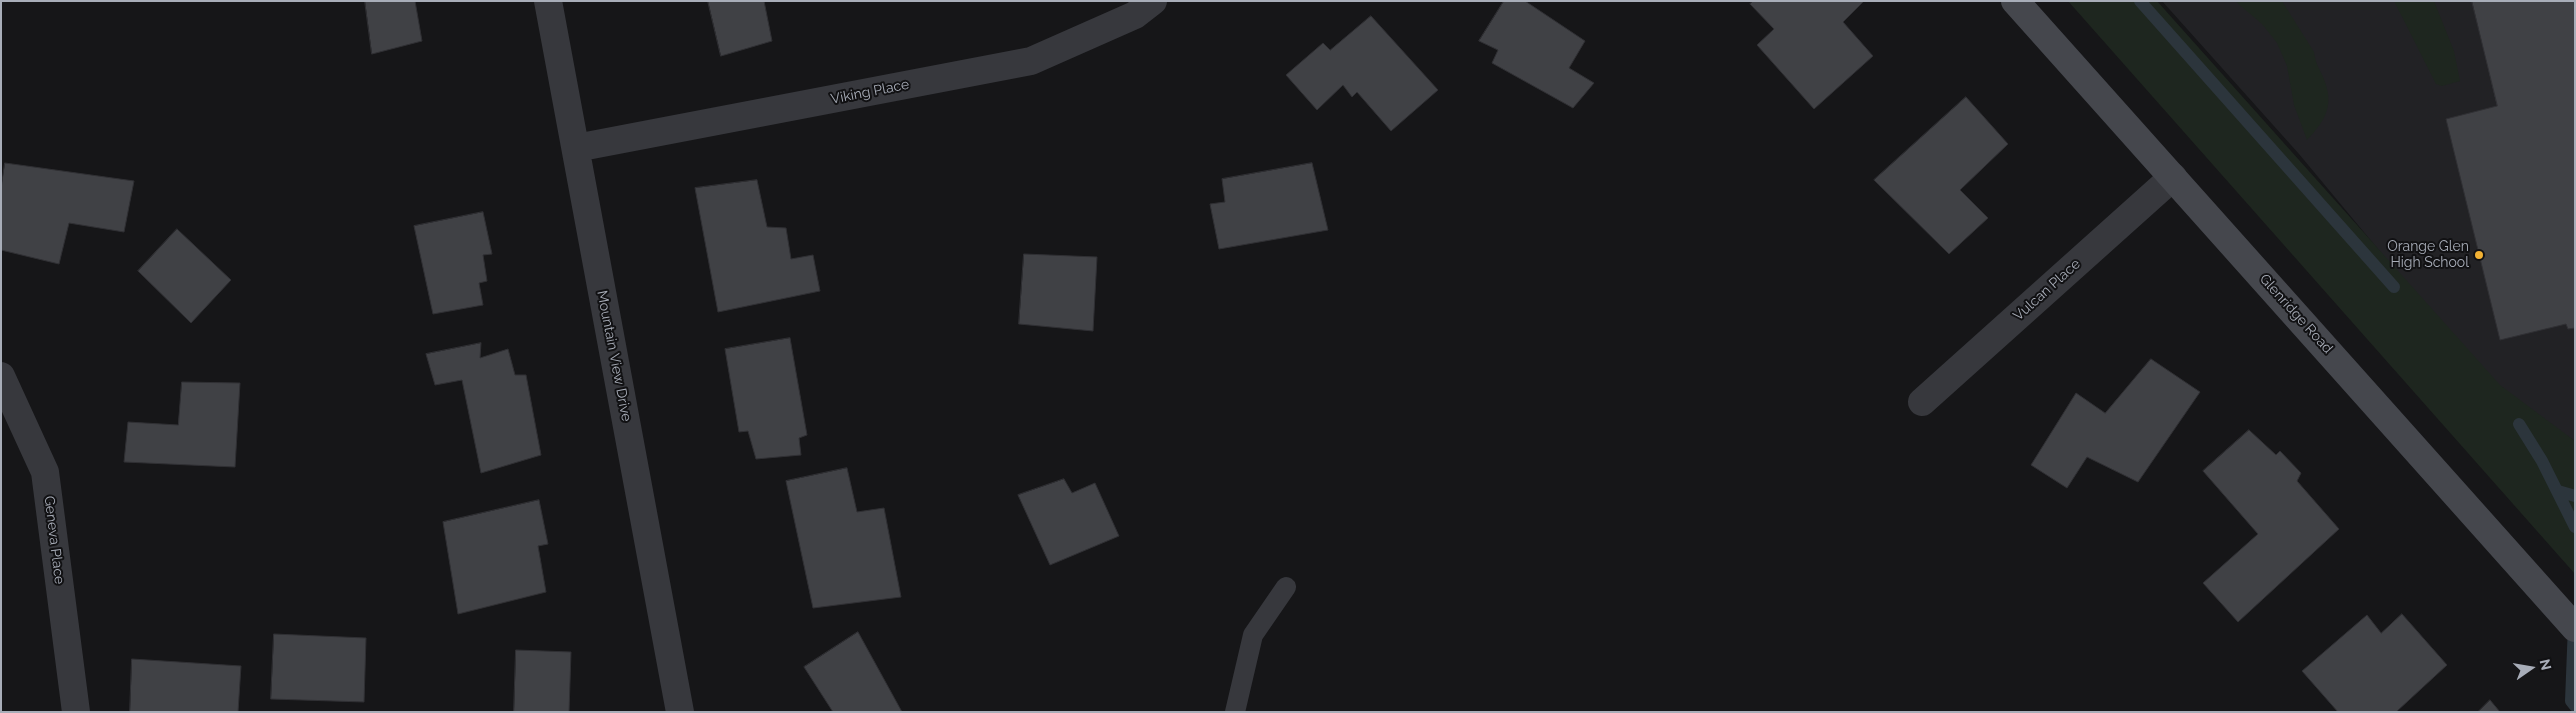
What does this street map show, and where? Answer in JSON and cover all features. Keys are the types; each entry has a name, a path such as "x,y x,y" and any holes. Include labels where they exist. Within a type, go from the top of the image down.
{"street":[{"name":"Mountain View Drive","path":"548,1 680,712"},
{"name":"Viking Place","path":"576,148 1031,61 1134,15 1153,1"},
{"name":"Glenridge Road","path":"2015,1 2575,628"},
{"name":"Vulcan Place","path":"1922,402 2173,177"},
{"name":"Geneva Place","path":"1,376 45,472 76,712"}],"lane":[{"path":"1235,712 1253,635 1286,587"}],"shaded area":[{"path":"2068,1 2157,1 2500,385 2575,441 2575,574"},
{"name":"Orange Glen High School","path":"2162,1 2575,1 2575,441 2526,410 2466,355 2299,154"},
{"path":"2235,1 2282,1 2314,52 2316,62 2327,87 2328,104 2324,118 2307,140 2294,105 2287,66 2277,43 2262,24"},
{"path":"2394,1 2434,1 2454,51 2460,81 2442,86 2436,84"}],"building":[{"path":"365,1 415,1 422,41 372,54"},
{"path":"708,1 764,1 772,41 721,56"},
{"path":"1504,1 1525,1 1585,41 1569,68 1594,83 1573,108 1492,63 1498,50 1479,41"},
{"path":"1753,1 1864,1 1843,22 1873,56 1814,109 1757,45 1774,29 1750,4"},
{"path":"2472,1 2575,1 2575,328 2568,329 2566,324 2500,340 2446,119 2497,106"},
{"path":"1371,16 1438,90 1391,131 1357,92 1352,97 1343,85 1317,110 1286,75 1323,43 1330,50"},
{"path":"1966,97 2008,144 1960,190 1988,218 1949,254 1874,180"},
{"path":"5,163 134,181 124,232 69,223 59,264 1,250 1,189"},
{"path":"1312,163 1328,230 1219,249 1210,204 1225,202 1222,179"},
{"path":"757,180 767,227 786,228 791,259 813,255 820,291 718,312 695,188"},
{"path":"483,212 492,254 483,255 487,281 479,283 483,305 433,314 414,226"},
{"path":"177,229 231,280 191,323 138,271"},
{"path":"1024,254 1097,257 1093,331 1019,324"},
{"path":"790,338 807,435 799,438 801,455 756,459 748,431 739,432 725,349"},
{"path":"481,343 480,358 508,349 515,375 526,375 541,455 481,473 462,380 435,385 426,354"},
{"path":"2151,359 2200,392 2138,482 2087,457 2067,488 2031,465 2076,393 2105,413"},
{"path":"182,382 240,383 235,467 124,462 128,422 178,425"},
{"path":"2249,430 2276,455 2280,451 2301,473 2297,481 2339,529 2238,622 2203,583 2258,534 2203,471"},
{"path":"847,468 857,512 884,508 901,597 813,608 786,481"},
{"path":"1064,479 1072,493 1095,483 1119,536 1050,565 1018,495"},
{"path":"539,500 548,544 538,546 546,592 458,614 443,522"},
{"path":"2402,614 2447,665 2396,712 2338,712 2302,671 2367,615 2381,633"},
{"path":"858,632 902,712 833,712 804,667"},
{"path":"274,634 366,638 364,702 271,699"},
{"path":"516,650 571,652 569,712 514,712"},
{"path":"132,659 241,666 238,712 130,712"},
{"path":"2490,700 2500,712 2478,712"}],"waterway":[{"path":"2140,1 2394,287"},
{"path":"2519,424 2542,461 2575,527"},
{"path":"2558,491 2575,496"},
{"path":"2574,625 2571,701 2575,706"}],"place":[{"name":"Orange Glen High School","path":"2479,255"}]}
